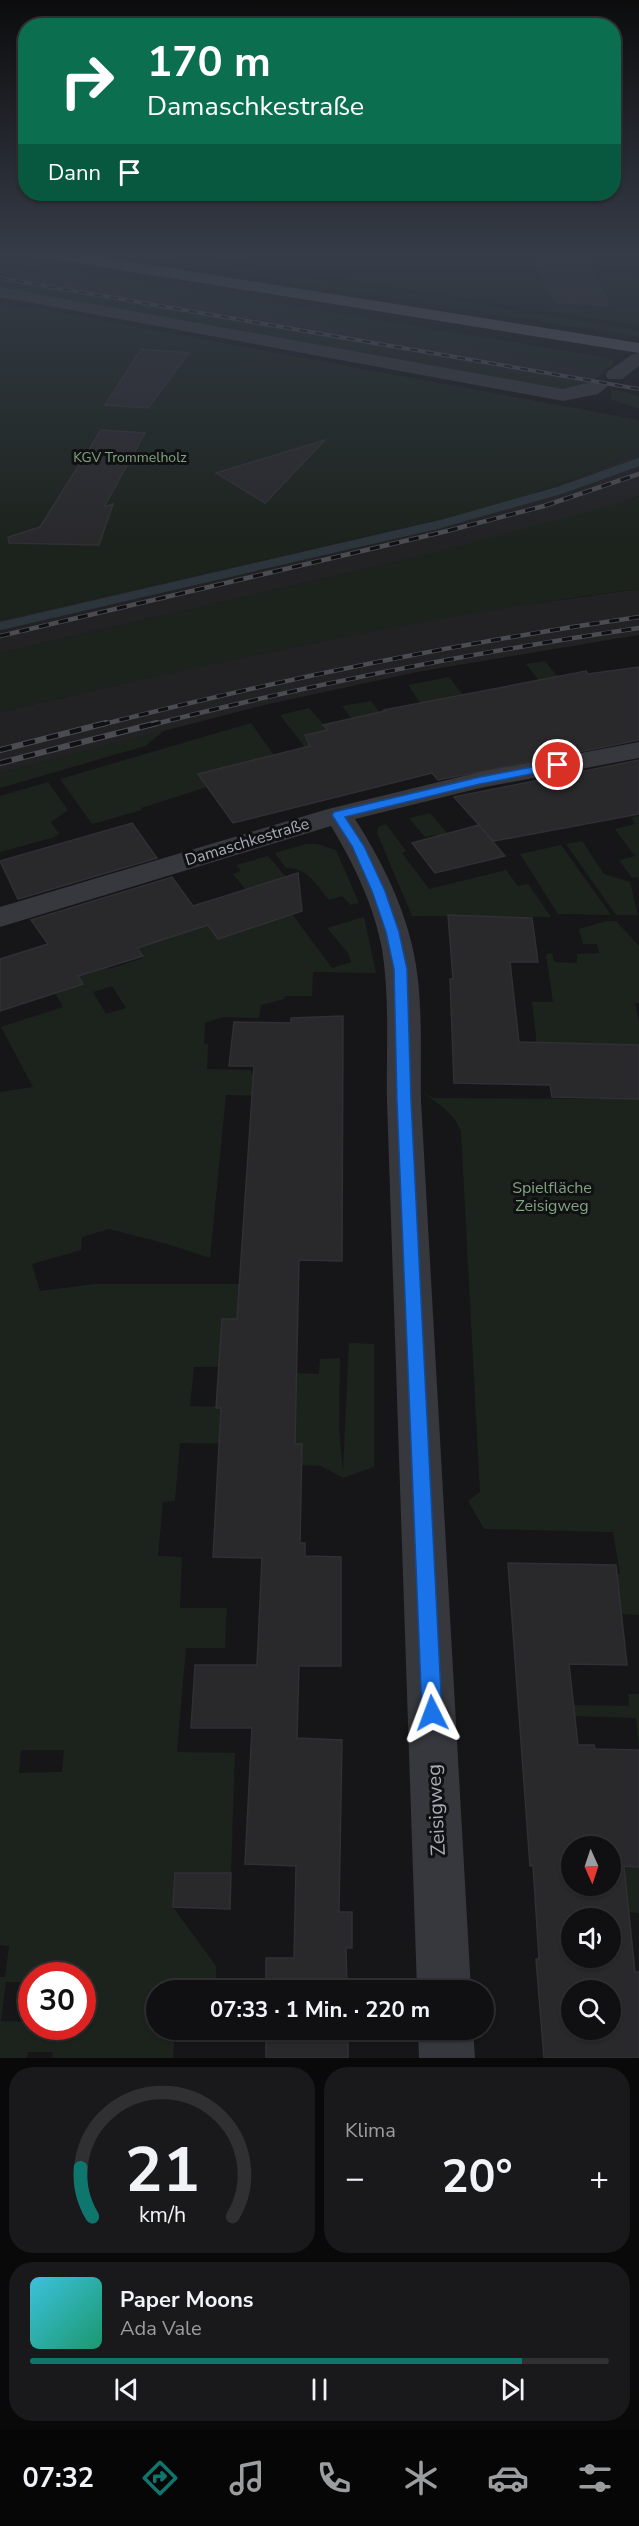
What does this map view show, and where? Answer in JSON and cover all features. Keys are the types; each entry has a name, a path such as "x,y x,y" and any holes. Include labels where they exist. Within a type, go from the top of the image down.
{"main road":[{"path":"610,351 638,356"}],"street":[{"path":"331,351 571,394 599,386"},
{"path":"615,375 638,356"},
{"name":"Damaschkestraße","path":"0,916 338,815 480,780 639,750"},
{"name":"Zeisigweg","path":"338,815 358,846 378,891 393,932 400,969 444,1980"},
{"path":"446,2040 447,2058"}],"shaded area":[{"path":"389,351 487,351 605,372 586,385"},
{"path":"639,453 639,496 615,505 522,533 0,653 0,620 501,505"},
{"path":"639,589 639,635 417,672 269,704 0,773 0,712 196,667 387,628 502,608"}],"green space":[{"name":"KGV Trommelholz","path":"0,351 267,351 639,420 639,453 501,505 0,620"},
{"path":"344,351 395,351 584,384 564,390"},
{"path":"481,351 568,351 611,359 614,365 601,372"},
{"path":"612,389 639,396 639,409 611,399"},
{"path":"639,496 639,589 478,613 318,642 0,712 0,653 416,557 615,505"},
{"path":"545,661 572,695 553,698 526,664"},
{"path":"449,677 465,698 438,727 408,685"},
{"path":"371,701 402,741 364,734 342,706"},
{"path":"309,708 328,730 314,733 314,759 280,715"},
{"path":"251,723 274,755 199,775 207,787 141,808 142,810 92,824 60,779"},
{"path":"165,730 145,746 0,788 0,773"},
{"path":"48,782 68,810 51,822 59,834 0,852 0,796"},
{"path":"430,813 448,834 441,841 435,835 425,837 409,818"},
{"path":"639,816 639,881 638,877 632,878 619,860 635,856 615,829 635,824 631,817"},
{"path":"386,824 406,851 402,853 429,889 506,870 518,886 528,884 551,917 412,916 377,833 378,827"},
{"path":"582,841 604,874 630,882 638,915 616,915 566,844"},
{"path":"306,844 317,844 336,850 359,903 351,905 342,896 329,900 311,878 300,870 286,868 275,853"},
{"path":"561,845 611,915 558,914 520,854"},
{"path":"268,856 286,877 250,895 233,874 241,871 236,865"},
{"path":"292,914 332,968 351,962 348,953 327,928 364,917 376,973 313,972 312,996 285,996 284,999 261,1005 259,1018 223,1017 205,1023 204,1044 208,1044 207,1069 251,1070 260,1082 286,1096 226,1095 210,1258 109,1229 82,1237 81,1250 32,1264 40,1291 95,1284 297,1284 294,1320 222,1319 219,1367 194,1367 190,1406 296,1409 297,1373 319,1374 320,1359 340,1358 339,1429 343,1471 349,1343 374,1344 374,1467 343,1478 321,1466 301,1465 302,1444 180,1443 175,1501 163,1502 158,1556 182,1557 180,1608 227,1608 225,1648 186,1648 177,1752 235,1753 231,1873 176,1873 173,1907 216,1966 216,1980 146,1980 146,2040 174,2040 173,2058 52,2058 53,2052 28,2052 27,2058 0,2058 0,1977 5,1977 9,1946 0,1945 0,1092 33,1087 1,1027 63,1007 55,993 83,984 79,976 88,973 84,966 102,960 109,969 143,958 137,948 208,925 219,939","holes":["112,986 126,1008 106,1014 93,992","21,1750 64,1750 62,1772 19,1773"]},
{"name":"Spielfläche Zeisigweg","path":"607,921 616,921 639,946 639,1003 635,1003 639,1023 639,1615 621,1614 615,1574 620,1574 613,1532 484,1529 468,1501 480,1492 461,1132 450,1114 422,1092 433,1098 605,1099 604,1092 538,1054 532,1002 553,1002 546,954 552,953 554,962 577,963 577,954 599,953 597,944 583,944 579,929"},
{"path":"628,1694 639,1694 639,1750 636,1718 572,1716 571,1705 629,1706"},
{"path":"625,1866 639,1867 639,1913 629,1912"}],"building":[{"path":"140,351 189,353 148,408 105,405"},
{"path":"101,430 145,433 104,507 113,504 99,545 9,543 8,537 40,527"},
{"path":"325,440 265,503 216,473"},
{"path":"639,667 639,740 438,780 432,773 233,823 198,774 310,746 305,735 328,730 323,725 384,710 586,671 588,674"},
{"path":"639,760 639,814 494,841 454,797"},
{"path":"132,823 157,858 18,899 0,861"},
{"path":"479,825 505,856 435,873 412,843"},
{"path":"298,873 302,911 218,939 208,925 137,948 143,956 78,976 83,984 0,1011 0,959 48,944 31,920 172,877 193,906"},
{"path":"448,915 532,918 538,962 510,962 519,1042 639,1045 639,1099 552,1097 550,1085 454,1083 450,979 453,979"},
{"path":"343,1016 342,1261 299,1260 295,1444 302,1444 300,1543 305,1543 305,1556 341,1557 341,1666 299,1666 297,1738 342,1740 339,1912 352,1912 352,1948 346,1948 347,1980 266,1980 266,1958 294,1958 296,1866 245,1864 252,1728 191,1728 195,1665 257,1665 262,1558 213,1557 221,1408 216,1408 222,1319 237,1319 254,1066 229,1066 234,1022 291,1023 291,1018"},
{"path":"508,1563 616,1565 627,1665 569,1664 578,1745 594,1745 595,1749 639,1750 639,1867 624,1866 635,1972 639,1972 639,2058 544,2058 536,1959 539,1959 533,1865 530,1866"},
{"path":"175,1873 231,1873 230,1909 173,1907"},
{"path":"266,2040 348,2040 348,2058 266,2058"}],"waterway":[{"path":"0,626 441,524 561,490 639,462"}],"railway":[{"path":"420,351 639,389"},
{"path":"0,636 447,531 544,506 639,474"},
{"path":"100,725 368,664 639,617"},
{"path":"151,725 394,670 639,628"},
{"path":"0,750 106,723"},
{"path":"0,763 157,723"}],"route":[{"path":"432,1713 400,969 393,932 369,868 338,815 480,780 558,765"}]}
